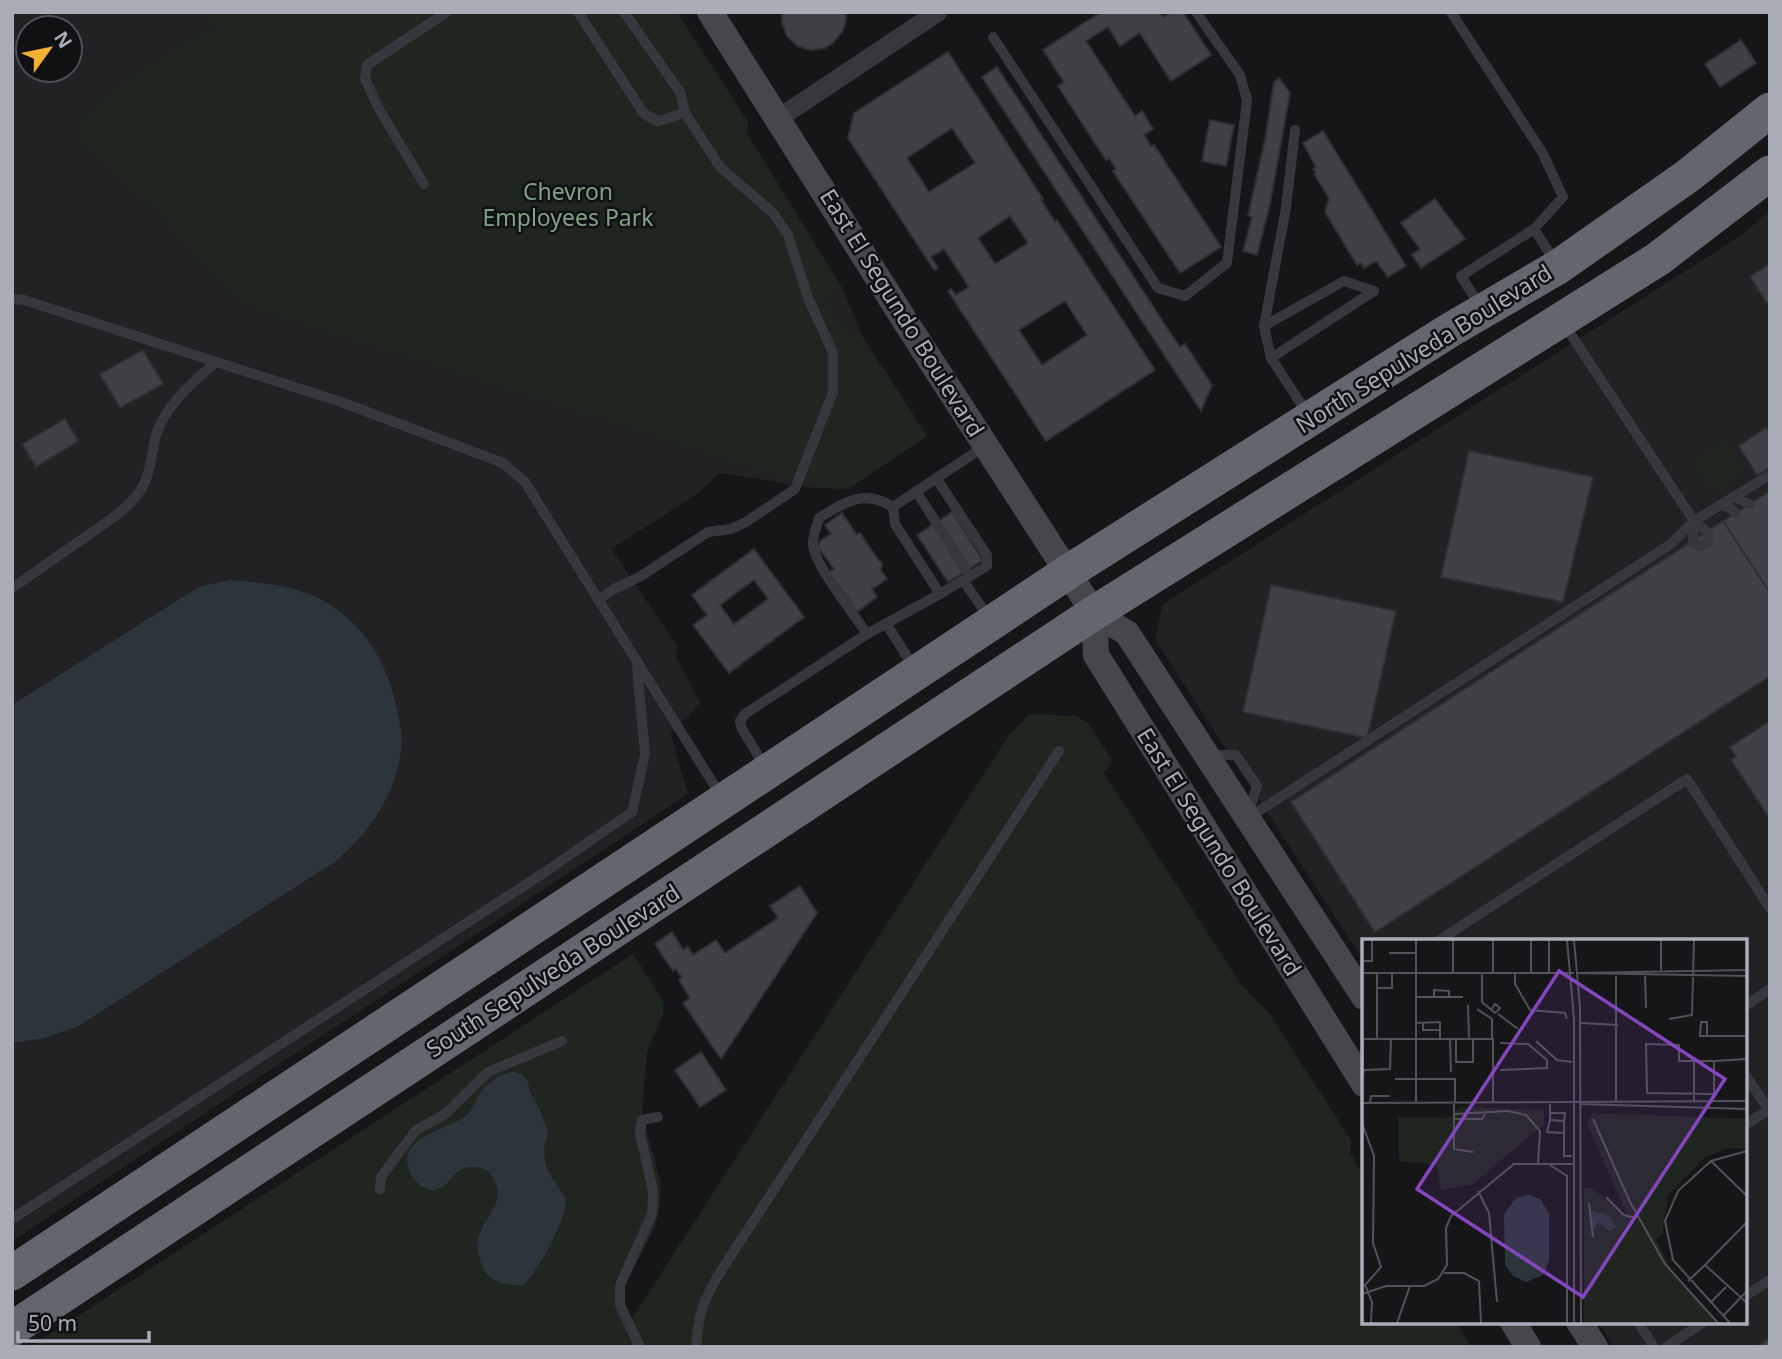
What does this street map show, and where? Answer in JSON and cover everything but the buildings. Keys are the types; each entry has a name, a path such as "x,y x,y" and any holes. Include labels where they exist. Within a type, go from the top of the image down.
{"highway":[{"name":"North Sepulveda Boulevard","path":"1068,572 1483,311 1558,267 1689,175 1770,110"},
{"path":"1094,613 1658,259 1770,173"},
{"name":"South Sepulveda Boulevard","path":"12,1273 1068,572"},
{"name":"South Sepulveda Boulevard","path":"12,1329 1094,613"},
{"path":"673,892 668,874 673,866 779,786 779,764"}],"main road":[{"name":"East El Segundo Boulevard","path":"710,12 1094,613 1127,633 1362,994"},
{"name":"East El Segundo Boulevard","path":"1094,613 1096,655 1362,1081"},
{"path":"1514,1324 1528,1347"},
{"path":"1580,1324 1595,1347"}],"street":[{"path":"779,118 938,12"}],"lane":[{"path":"424,184 365,79 367,65 447,12"},
{"path":"578,12 644,114 658,121 685,113"},
{"path":"598,600 641,576 708,532 731,529 746,522 795,489 833,392 833,353 808,298 788,235 773,213 720,167 685,113 680,92 624,12"},
{"path":"993,37 1158,288 1185,296 1227,263 1247,100 1240,75 1196,12"},
{"path":"1451,12 1542,152 1563,197 1534,229 1461,276 1483,311"},
{"path":"1295,130 1286,208 1264,326 1270,358 1310,419"},
{"path":"1534,229 1558,267"},
{"path":"1264,326 1344,281 1374,291 1270,358"},
{"path":"12,299 24,300 341,401 503,463 525,482 724,801"},
{"path":"1562,321 1694,522"},
{"path":"12,588 114,516 132,500 141,490 146,477 156,435 164,416 180,394 216,362"},
{"path":"893,507 986,446"},
{"path":"1247,818 1671,544 1694,522 1770,475"},
{"path":"779,764 742,729 740,721 744,714 867,635 987,566 987,555 936,478"},
{"path":"916,491 992,622"},
{"path":"1733,498 1750,504"},
{"path":"867,635 820,563 813,545 819,518 851,499 884,500 893,507 895,524 940,594"},
{"path":"1720,505 1729,507 1736,513"},
{"path":"887,625 918,672"},
{"path":"12,1219 632,812 645,754 639,673 631,652"},
{"path":"696,1347 698,1315 719,1274 1059,751"},
{"path":"1441,939 1687,779 1770,908"},
{"path":"1747,1005 1770,989"},
{"path":"380,1189 381,1177 416,1130 444,1115 488,1072 562,1041"},
{"path":"1747,1077 1769,1111 1747,1124"},
{"path":"640,1347 620,1305 620,1285 652,1214 653,1191 640,1133 642,1120 658,1117"},
{"path":"1747,1295 1770,1280"},
{"path":"1639,1324 1654,1347"},
{"path":"1666,1347 1701,1324"}],"shaded area":[{"path":"12,12 677,12 748,122 746,132 842,288 864,339 927,436 848,489 815,488 720,473 697,494 611,549 678,647 676,658 701,704 670,732 688,794 12,1241"},
{"path":"1770,209 1770,1347 1614,1347 1599,1324 1747,1324 1747,939 1362,939 1362,958 1155,640 1163,604 1745,233"},
{"path":"231,580 309,594 336,609 362,633 381,663 398,714 401,752 391,788 367,829 333,863 77,1027 44,1038 12,1043 12,705 186,595 202,586"},
{"path":"514,1072 522,1075 528,1082 530,1092 540,1110 548,1132 544,1149 547,1169 566,1200 550,1245 523,1285 494,1280 481,1264 478,1240 494,1208 498,1191 488,1171 475,1167 462,1169 442,1187 432,1190 422,1187 414,1179 407,1158 418,1141 469,1113 483,1089 492,1081"}],"green space":[{"name":"Chevron Employees Park","path":"206,12 677,12 748,122 746,132 842,288 824,297 840,326 864,339 927,436 848,489 792,480 239,303 161,216 85,144 79,122 143,69 216,28"},
{"path":"1726,440 1746,471 1712,493 1691,462"},
{"path":"1029,714 1076,716 1088,723 1112,761 1104,773 1240,983 1268,1012 1351,1140 1350,1153 1362,1173 1362,1324 1457,1324 1471,1347 30,1347 633,954 664,1002 663,1015 647,1051 642,1112 661,1184 660,1206 656,1225 626,1283 623,1299 631,1320 1009,735"}]}
